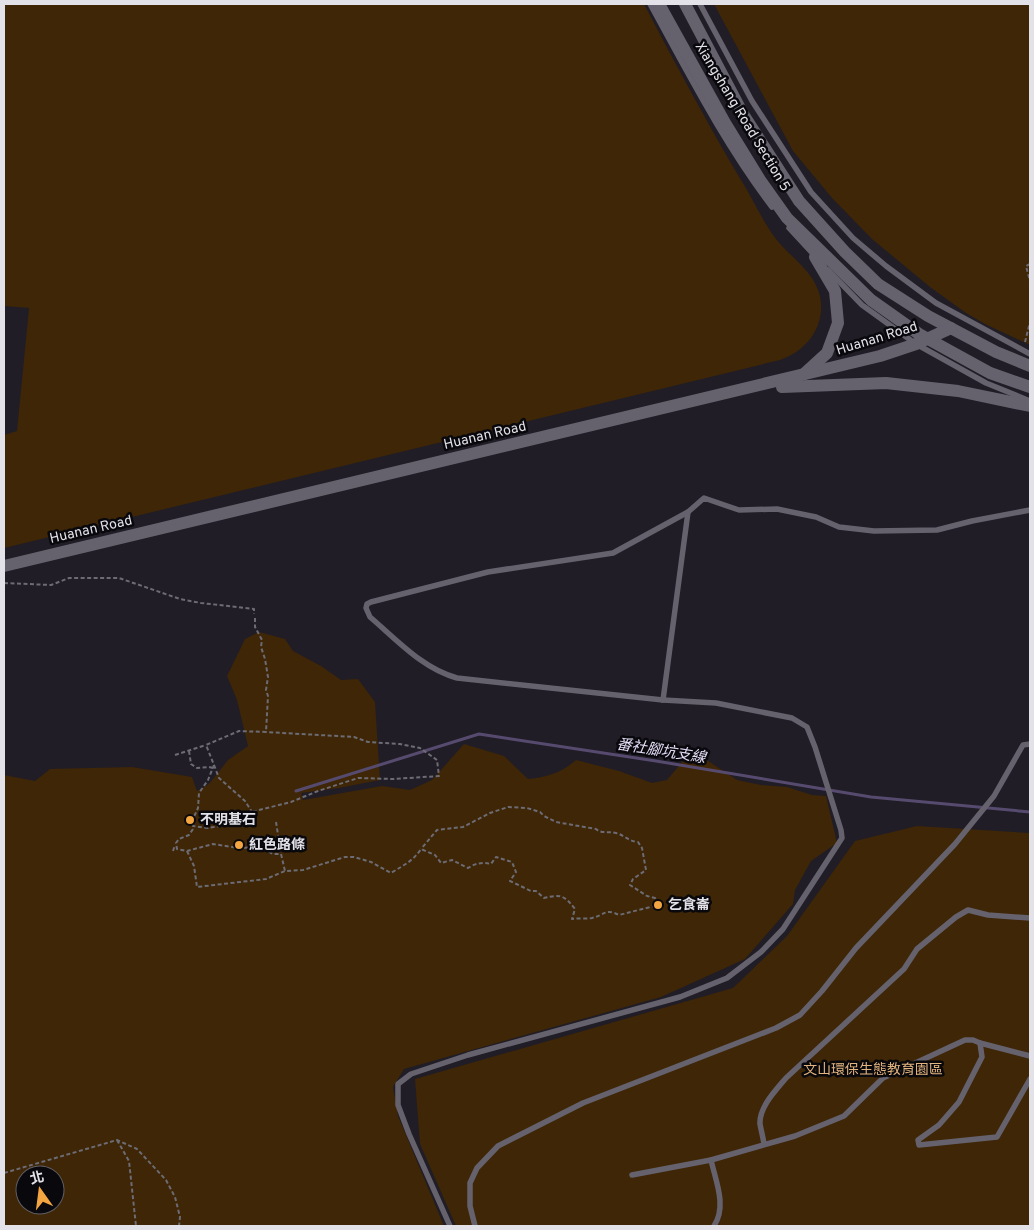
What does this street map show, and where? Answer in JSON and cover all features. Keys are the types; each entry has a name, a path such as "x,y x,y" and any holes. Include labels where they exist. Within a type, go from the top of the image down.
{"street":[{"name":"Xiangshang Road Section 5","path":"659,4 725,123 760,180 787,218 871,300 922,341 990,373 1030,387"},
{"name":"Xiangshang Road Section 5","path":"685,4 743,114 799,201 878,284 928,316 996,352 1030,366"},
{"path":"802,376 827,353 838,323 835,290 815,257"},
{"name":"Huanan Road","path":"4,566 802,376 880,356 951,328"},
{"path":"738,391 806,385 886,383 958,392 1030,406"}],"lane":[{"name":"Xiangshang Road Section 5","path":"650,4 717,126 753,182 781,220 815,257 862,305 986,383 1030,400"},
{"name":"Xiangshang Road Section 5","path":"700,4 752,101 811,192 853,238 886,266 936,302 1030,354"},
{"name":"Huanan Road","path":"951,328 968,321"},
{"path":"450,1226 398,1105 398,1084 411,1074 460,1058 680,997 727,978 761,952 783,928 842,838 816,747 807,727 792,718 716,703 664,700 466,679 445,675 403,645 370,617 366,608 367,604 488,572 613,553 688,512 704,498 739,510 777,509 816,517 839,527 874,531 937,530 1030,510"},
{"path":"664,700 688,512"},
{"path":"475,1226 470,1206 470,1182 477,1168 498,1146 583,1103 776,1028 800,1016 856,948 955,844 994,796 1023,745 1030,744"},
{"path":"764,1144 760,1122 772,1094 786,1078 904,969 917,949 956,917 968,910 988,915 1030,918"},
{"path":"632,1176 711,1160 795,1136 844,1116 883,1078 965,1040 973,1040 1030,1056"},
{"path":"980,1043 982,1057 959,1102 939,1125 918,1140 919,1144 997,1138 1030,1079"},
{"path":"711,1160 722,1205 720,1216 714,1226"}],"path":[{"path":"1030,264 1026,266 1030,281"},
{"path":"1013,346 1025,342 1030,322"},
{"path":"4,583 51,585 69,578 119,578 180,599 254,609 254,614"},
{"path":"255,618 255,627 262,640 268,677 266,732"},
{"path":"175,755 238,732 354,737 368,742 400,744 420,748 437,760 439,776 393,779 358,778 291,802 246,813 226,825 208,828 193,826 192,821 198,808 199,793 208,780 214,765"},
{"path":"206,745 219,778 245,801 252,812"},
{"path":"189,751 191,764 197,768 209,766 212,768"},
{"path":"187,852 194,866 197,887 266,879 285,871 303,870 345,857 354,857 371,862 382,870 391,873 415,858 421,848 437,830 463,827 508,806 527,808 540,812 556,822 596,829 600,832 617,833 631,842 638,842 642,848 646,870 632,879 630,885 647,896 655,898 658,905 619,915 606,911 592,918 572,918 575,909 565,898 558,895 544,898 536,891 531,891 510,881 516,872 512,862 496,857 491,864 474,864 468,868 452,860 441,863 435,855 421,848"},
{"path":"276,822 285,871"},
{"path":"173,851 179,839 188,835 194,829"},
{"path":"176,843 177,849 187,852 213,844 239,848 261,847 273,854 281,854"},
{"path":"4,1173 117,1140 137,1148 166,1180 175,1197 180,1217 179,1226"},
{"path":"117,1140 129,1162 136,1226"}],"green space":[{"path":"4,4 644,4 704,115 767,225 776,239 813,279 820,296 821,307 817,327 806,344 790,356 780,360 4,548 4,435 17,431 29,308 4,306"},
{"path":"714,4 1030,4 1030,345 966,313 930,287 872,239 832,198 793,151"},
{"path":"259,632 285,639 293,651 321,666 341,680 358,679 375,702 380,780 301,793 303,800 382,786 410,790 432,780 464,744 504,756 528,779 554,774 576,760 619,771 652,783 667,780 683,761 702,757 737,780 761,785 787,787 812,795 826,796 837,843 811,861 795,890 793,904 745,959 661,997 404,1069 393,1087 398,1116 444,1226 4,1226 4,775 35,781 50,769 132,767 192,777 197,791 209,784 228,760 248,746 237,700 227,676 245,639"},
{"name":"文山環保生態教育園區","path":"917,826 1030,833 1030,1226 456,1226 420,1144 415,1079 733,988 787,936 855,841"}],"waterway":[{"name":"番社腳坑支線","path":"296,791 479,734 871,797 1030,812"}],"place":[{"name":"不明基石","path":"190,820"},
{"name":"紅色路條","path":"239,845"},
{"name":"乞食崙","path":"658,905"}]}
